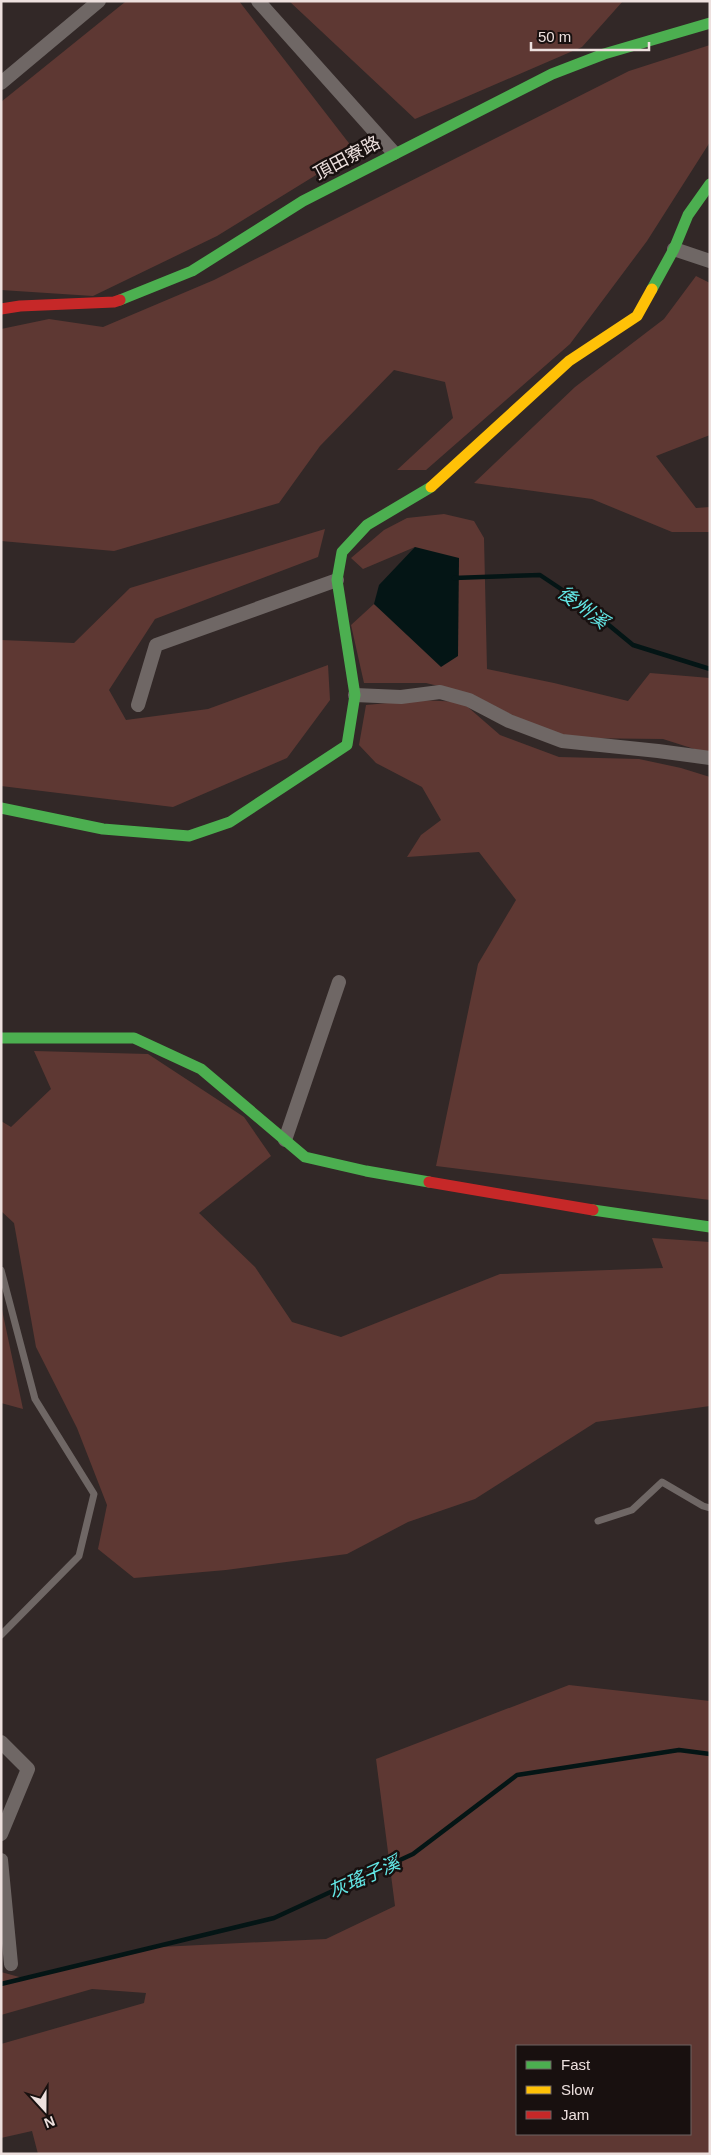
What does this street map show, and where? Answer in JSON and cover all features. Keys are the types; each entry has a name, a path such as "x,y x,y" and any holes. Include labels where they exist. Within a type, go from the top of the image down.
{"street":[{"path":"1,83 99,1"},
{"path":"258,1 394,153"},
{"name":"頂田寮路","path":"1,309 20,306 114,302 192,271 303,201 552,74 604,54 710,23"},
{"path":"1,808 103,829 189,836 230,822 347,745 355,695 337,580 342,552 367,526 428,490 569,361 637,316 674,249 688,215 710,184"},
{"path":"674,249 710,261"},
{"path":"138,705 156,645 337,580"},
{"path":"355,695 401,697 440,692 469,700 509,721 562,742 710,758"},
{"path":"285,1140 339,982"},
{"path":"1,1038 134,1038 201,1069 305,1157 366,1171 558,1205 710,1227"},
{"path":"1,1742 28,1768 1,1834"},
{"path":"1,1860 10,1964"}],"lane":[{"path":"1,1270 35,1399 94,1494 79,1556 1,1635"},
{"path":"598,1520 632,1510 662,1482 703,1506 710,1508"}],"shaded area":[{"path":"239,1 355,151 217,236 93,296 1,290 1,102 125,2"},
{"path":"289,1 623,1 582,47 415,119"},
{"path":"710,45 710,142 647,241 570,344 426,470 397,470 453,418 445,382 394,370 320,446 279,503 114,551 1,541 1,329 49,319 103,327 214,280 629,71"},
{"path":"696,276 710,283 710,435 656,456 696,508 710,507 710,532 672,532 592,499 474,483 575,387 664,319"},
{"path":"444,514 474,521 484,538 487,669 628,701 650,673 710,678 710,754 663,739 570,738 516,717 471,694 426,683 364,683 351,625 374,604 398,624 415,547 363,569 351,558 384,530 407,518"},
{"path":"325,529 318,557 155,619 109,690 126,720 208,709 328,665 330,700 287,758 173,807 1,786 1,640 74,643 130,588"},
{"path":"415,547 459,558 458,656 441,667 374,604 379,585"},
{"path":"420,700 462,702 500,735 559,757 639,759 681,768 710,777 710,1200 436,1166 478,964 516,900 479,852 407,857 421,835 441,820 422,787 376,763 359,745 366,705"},
{"path":"34,1051 148,1054 244,1117 271,1156 199,1213 255,1267 292,1322 341,1337 500,1274 663,1268 652,1238 710,1242 710,1406 596,1422 475,1499 408,1522 347,1554 226,1570 134,1578 98,1549 107,1505 77,1428 36,1347 14,1223 1,1211 1,1121 11,1127 51,1089"},
{"path":"1,1305 23,1409 1,1403"},
{"path":"569,1685 710,1701 710,2154 38,2154 32,2131 1,2138 1,2044 144,2003 146,1993 92,1989 1,2015 1,1972 23,1978 160,1947 326,1939 395,1906 376,1759"}],"waterway":[{"name":"後州溪","path":"454,578 540,575 582,603 633,645 710,669"},
{"name":"灰瑤子溪","path":"1,1984 274,1918 413,1854 517,1775 679,1750 710,1754"}],"traffic: fast":[{"path":"120,300 192,271 303,201 552,74 604,54 710,23"},
{"path":"652,289 674,249 688,215 710,184"},
{"path":"1,808 103,829 189,836 230,822 347,745 355,695 337,580 342,552 367,525 431,487"},
{"path":"1,1038 134,1038 201,1069 305,1157 366,1171 429,1182"},
{"path":"593,1210 710,1227"}],"traffic: slow":[{"path":"431,487 569,361 637,316 652,289"}],"traffic: jam":[{"path":"1,309 20,306 114,302 120,300"},
{"path":"429,1182 593,1210"}]}
